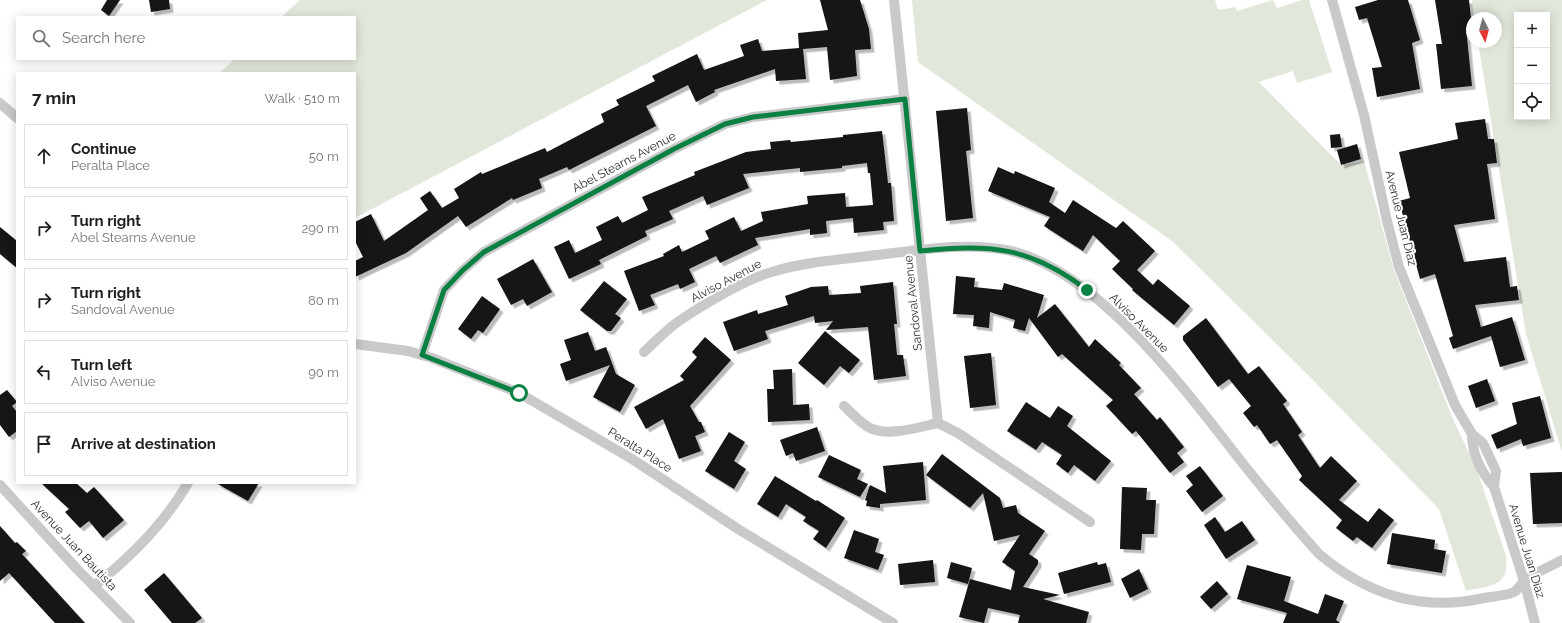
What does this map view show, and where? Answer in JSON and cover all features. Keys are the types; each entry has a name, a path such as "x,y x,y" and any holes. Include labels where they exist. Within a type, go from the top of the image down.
{"street":[{"name":"Sandoval Avenue","path":"894,0 938,423"},
{"name":"Avenue Juan Diaz","path":"1332,0 1357,87 1399,268 1454,405 1472,434 1472,446 1483,474 1494,487 1524,581 1534,623"},
{"name":"Abel Stearns Avenue","path":"422,355 444,290 463,270 484,252 668,153 725,124 753,117 905,99"},
{"path":"0,103 16,117"},
{"name":"Alviso Avenue","path":"644,352 677,322 715,299 772,272 800,264 920,251 975,247 1012,252 1051,266 1075,281 1118,319 1152,353 1195,403 1300,533 1319,554 1348,576 1390,596 1411,601 1441,603 1464,602 1515,592 1524,581 1562,560"},
{"name":"Peralta Place","path":"356,344 408,351 422,355 519,393 632,459 738,529 893,623"},
{"path":"844,406 871,429 883,432 912,429 938,423 958,433 1090,522"},
{"path":"94,586 131,556 150,536 187,484"},
{"name":"Avenue Juan Bautista","path":"0,485 130,623"}],"shaded area":[{"path":"300,0 767,0 356,217 356,72 220,72 234,60 356,60 356,16 282,16"},
{"path":"912,0 1215,0 1218,10 1236,7 1237,11 1273,0 1277,8 1302,0 1309,0 1332,72 1297,83 1293,71 1259,82 1341,165 1364,161 1394,270 1452,417 1477,470 1506,556 1505,574 1502,579 1491,586 1466,591 1439,509 1310,377 1172,241 918,62"},
{"path":"1472,0 1562,0 1562,452 1526,334 1479,48 1502,48 1502,12 1473,12"}],"building":[{"path":"107,0 120,0 109,16 101,10"},
{"path":"149,0 169,0 170,9 151,12"},
{"path":"820,0 860,0 869,29 871,49 855,50 857,76 830,80 827,47 803,49 806,79 776,81 775,69 714,90 715,92 696,102 688,85 646,106 656,126 569,170 567,167 539,179 542,188 513,200 512,198 466,227 458,216 406,253 356,277 356,260 363,257 356,243 356,222 371,214 384,241 428,210 420,198 430,191 442,208 459,198 454,189 481,172 482,174 545,148 547,152 604,122 601,114 619,105 616,100 655,81 652,76 697,54 704,70 744,56 740,45 758,39 762,51 799,48 798,33 828,30"},
{"path":"1378,0 1408,0 1420,40 1412,43 1420,89 1377,97 1372,68 1382,67 1367,18 1359,20 1355,7"},
{"path":"1435,0 1469,0 1470,12 1466,12 1466,48 1468,48 1472,86 1441,89 1436,44 1442,44"},
{"path":"967,108 971,150 966,151 973,218 946,221 936,111"},
{"path":"1485,119 1488,139 1494,139 1497,163 1487,164 1495,219 1454,225 1464,262 1506,257 1510,287 1517,286 1519,300 1475,305 1481,327 1512,317 1525,360 1500,367 1491,336 1453,349 1449,338 1453,336 1435,274 1420,279 1399,201 1410,198 1399,152 1458,139 1455,123"},
{"path":"882,131 888,183 891,183 894,221 883,222 884,230 854,233 853,218 826,221 827,233 810,235 810,229 755,238 758,245 720,263 716,256 689,269 695,282 680,289 678,284 650,295 655,305 639,311 624,271 664,256 663,254 679,245 682,252 709,239 705,231 734,217 741,231 763,221 761,212 808,204 807,196 845,193 846,207 873,205 870,173 868,173 867,163 842,166 842,168 800,172 800,168 743,174 749,188 707,205 703,196 669,211 673,219 645,231 647,236 599,260 601,264 569,279 554,247 569,240 575,253 602,240 596,227 618,216 622,223 648,210 642,197 695,175 694,172 746,152 771,149 770,142 790,140 791,142 843,137 843,135"},
{"path":"1340,134 1342,147 1331,148 1330,135"},
{"path":"1357,144 1361,159 1341,165 1337,150"},
{"path":"998,167 1014,174 1015,171 1055,188 1049,202 1065,213 1073,200 1116,228 1123,221 1155,251 1137,270 1153,285 1158,279 1190,306 1174,325 1132,290 1133,289 1112,269 1120,261 1093,235 1083,251 1044,226 1050,217 988,191"},
{"path":"0,227 16,240 16,267 0,254"},
{"path":"533,259 552,292 527,306 523,299 511,305 497,279"},
{"path":"956,276 975,278 974,287 1002,290 1004,283 1044,295 1037,318 1055,304 1089,347 1095,339 1121,363 1119,365 1141,388 1134,394 1157,420 1160,417 1184,447 1177,453 1184,462 1170,473 1136,431 1132,434 1106,406 1113,400 1062,354 1058,357 1029,318 1025,331 1013,328 1015,320 990,312 989,328 973,326 974,315 953,314"},
{"path":"604,281 627,299 615,314 621,318 611,331 607,331 580,310"},
{"path":"893,282 897,324 894,324 897,355 903,355 906,376 874,380 868,327 826,330 833,321 815,323 814,316 765,331 768,339 734,351 723,322 757,310 758,314 788,305 785,296 811,287 828,286 829,295 861,293 860,286"},
{"path":"482,296 500,309 483,333 478,330 471,339 458,329"},
{"path":"1206,318 1248,374 1259,366 1287,401 1283,404 1302,432 1298,435 1320,468 1331,456 1357,481 1339,500 1368,522 1379,508 1394,520 1372,548 1357,537 1353,541 1336,528 1342,520 1299,480 1302,476 1277,440 1270,444 1257,425 1254,427 1243,413 1251,406 1229,379 1218,387 1183,340 1183,336"},
{"path":"825,331 860,360 849,373 840,366 824,385 798,363"},
{"path":"588,332 595,351 606,347 616,374 635,385 620,412 593,397 610,365 566,381 560,364 571,360 564,340"},
{"path":"705,337 731,360 690,406 699,422 701,422 705,432 695,436 701,451 679,459 663,419 646,429 634,407 684,380 680,376 697,357 692,352"},
{"path":"991,353 996,405 970,408 964,356"},
{"path":"792,369 793,405 809,404 810,420 768,422 767,389 774,389 773,370"},
{"path":"1487,379 1495,401 1476,408 1468,386"},
{"path":"7,390 16,401 16,403 12,406 16,411 16,432 9,437 0,425 0,395"},
{"path":"1540,396 1551,438 1523,446 1521,439 1497,449 1491,435 1517,424 1512,403"},
{"path":"1026,402 1050,418 1058,406 1073,416 1067,426 1111,461 1095,481 1074,465 1068,473 1056,464 1062,455 1042,442 1036,450 1007,431"},
{"path":"817,427 825,451 796,461 793,453 786,456 780,440"},
{"path":"729,432 745,442 734,461 746,469 734,489 705,471"},
{"path":"942,454 1000,498 1003,508 1016,505 1018,513 1045,531 1029,554 1038,560 1038,564 1023,587 1060,595 1043,599 1089,612 1086,623 1018,623 1020,615 988,608 984,623 959,617 970,579 1011,590 1015,571 1002,562 1020,535 994,541 983,493 970,508 926,475"},
{"path":"829,455 861,470 857,479 868,484 860,497 818,477"},
{"path":"923,462 926,500 880,504 880,508 866,506 867,501 865,500 870,485 886,493 883,466"},
{"path":"1200,466 1223,496 1202,512 1186,491 1193,485 1186,476"},
{"path":"1562,472 1562,523 1533,524 1530,473"},
{"path":"775,476 845,518 826,548 813,539 819,531 803,521 806,517 786,504 778,517 757,504"},
{"path":"42,484 77,484 87,493 94,487 124,520 103,538 89,521 80,528 65,512 69,509"},
{"path":"218,484 258,484 248,501"},
{"path":"1122,487 1147,488 1146,500 1156,500 1154,534 1142,534 1141,550 1120,549"},
{"path":"1215,517 1225,532 1242,521 1255,540 1226,559 1204,525"},
{"path":"0,526 15,543 17,542 26,551 22,554 85,623 55,623 9,573 0,581"},
{"path":"854,530 879,539 875,552 884,555 878,570 844,558"},
{"path":"1392,533 1435,540 1434,549 1446,551 1442,573 1387,564"},
{"path":"933,560 935,582 900,585 898,564"},
{"path":"951,562 972,568 968,584 947,578"},
{"path":"1097,562 1098,565 1106,563 1111,582 1064,594 1058,573"},
{"path":"1247,565 1291,577 1284,601 1318,614 1325,594 1344,601 1336,620 1340,623 1283,623 1287,613 1237,599"},
{"path":"1139,569 1148,589 1130,598 1121,579"},
{"path":"164,573 202,618 195,623 172,623 144,590"},
{"path":"1217,581 1228,594 1211,609 1200,597"}],"route":[{"path":"519,393 422,355 444,290 463,270 484,252 674,149 725,124 753,117 905,99 920,251 975,247 993,248 1012,252 1051,266 1087,290"}]}
